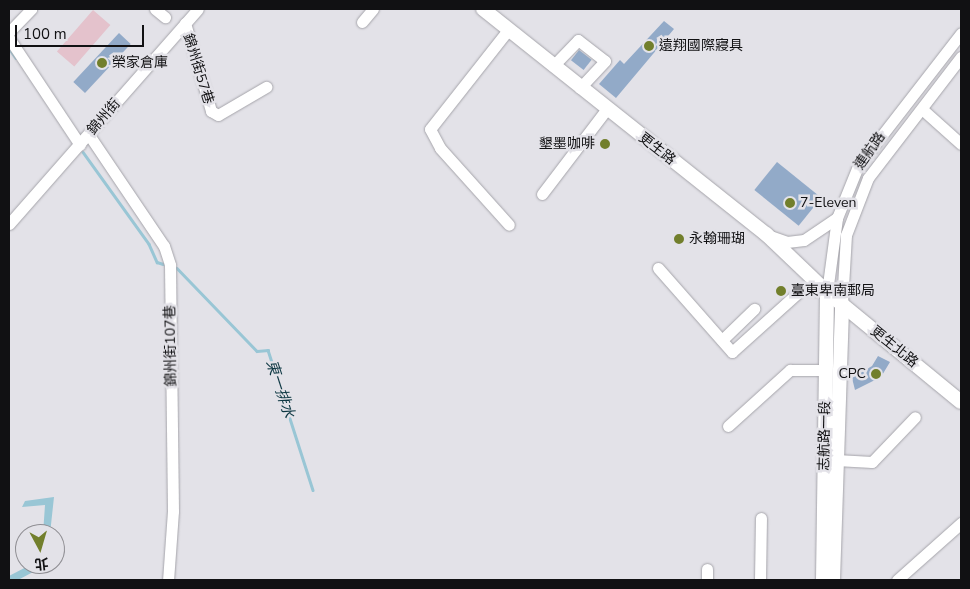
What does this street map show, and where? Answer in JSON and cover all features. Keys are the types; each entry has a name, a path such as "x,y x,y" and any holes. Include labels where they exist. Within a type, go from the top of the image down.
{"main road":[{"name":"更生路","path":"484,9 606,110 766,234 827,292"},
{"name":"更生北路","path":"827,292 961,402"},
{"name":"志航路一段","path":"823,580 827,292"},
{"name":"志航路一段","path":"833,580 842,304"}],"street":[{"path":"9,32 31,9"},
{"path":"155,9 165,17"},
{"name":"錦州街","path":"9,224 198,9"},
{"path":"362,22 373,9"},
{"name":"錦州街57巷","path":"185,23 211,111 218,115 266,87"},
{"path":"508,30 430,129 440,148 509,225"},
{"name":"連航路","path":"827,292 837,218 848,186 867,154 961,33"},
{"path":"9,38 80,145"},
{"path":"553,66 578,40 605,61 580,88"},
{"name":"連航路","path":"842,304 846,235 868,178 961,57"},
{"path":"922,109 961,144"},
{"path":"542,194 606,110"},
{"name":"錦州街107巷","path":"89,135 164,246 170,265 173,511 168,580"},
{"path":"867,154 877,166"},
{"path":"766,234 787,242 804,240 837,218"},
{"path":"658,268 732,352 802,289 827,292"},
{"path":"722,340 754,310"},
{"path":"728,426 790,370 826,370"},
{"path":"836,460 872,462 915,417"},
{"path":"760,580 761,518"},
{"path":"898,580 960,528"}],"shaded area":[{"path":"93,10 110,25 74,67 57,52"}],"water":[{"path":"54,497 51,524 44,524 45,505 22,507 25,501"},
{"path":"15,573 29,574 18,580 9,580 9,576"}],"building":[{"name":"遠翔國際寢具","path":"664,21 674,29 616,98 599,84 620,60 624,64"},
{"name":"榮家倉庫","path":"119,33 131,44 85,93 73,82"},
{"path":"579,50 592,60 584,70 571,60"},
{"path":"777,162 821,198 799,226 754,190"},
{"path":"878,356 890,362 881,377 855,390 852,378 872,366"}],"waterway":[{"name":"東一排水","path":"9,48 16,58"},
{"name":"東一排水","path":"83,152 149,244 157,262 163,264"},
{"name":"東一排水","path":"177,268 257,351 268,350 313,490"}],"place":[{"name":"遠翔國際寢具","path":"649,46"},
{"name":"榮家倉庫","path":"102,63"},
{"name":"墾墨咖啡","path":"605,144"},
{"name":"7-Eleven","path":"790,203"},
{"name":"永翰珊瑚","path":"679,239"},
{"name":"臺東卑南郵局","path":"781,291"},
{"name":"CPC","path":"876,374"}]}
